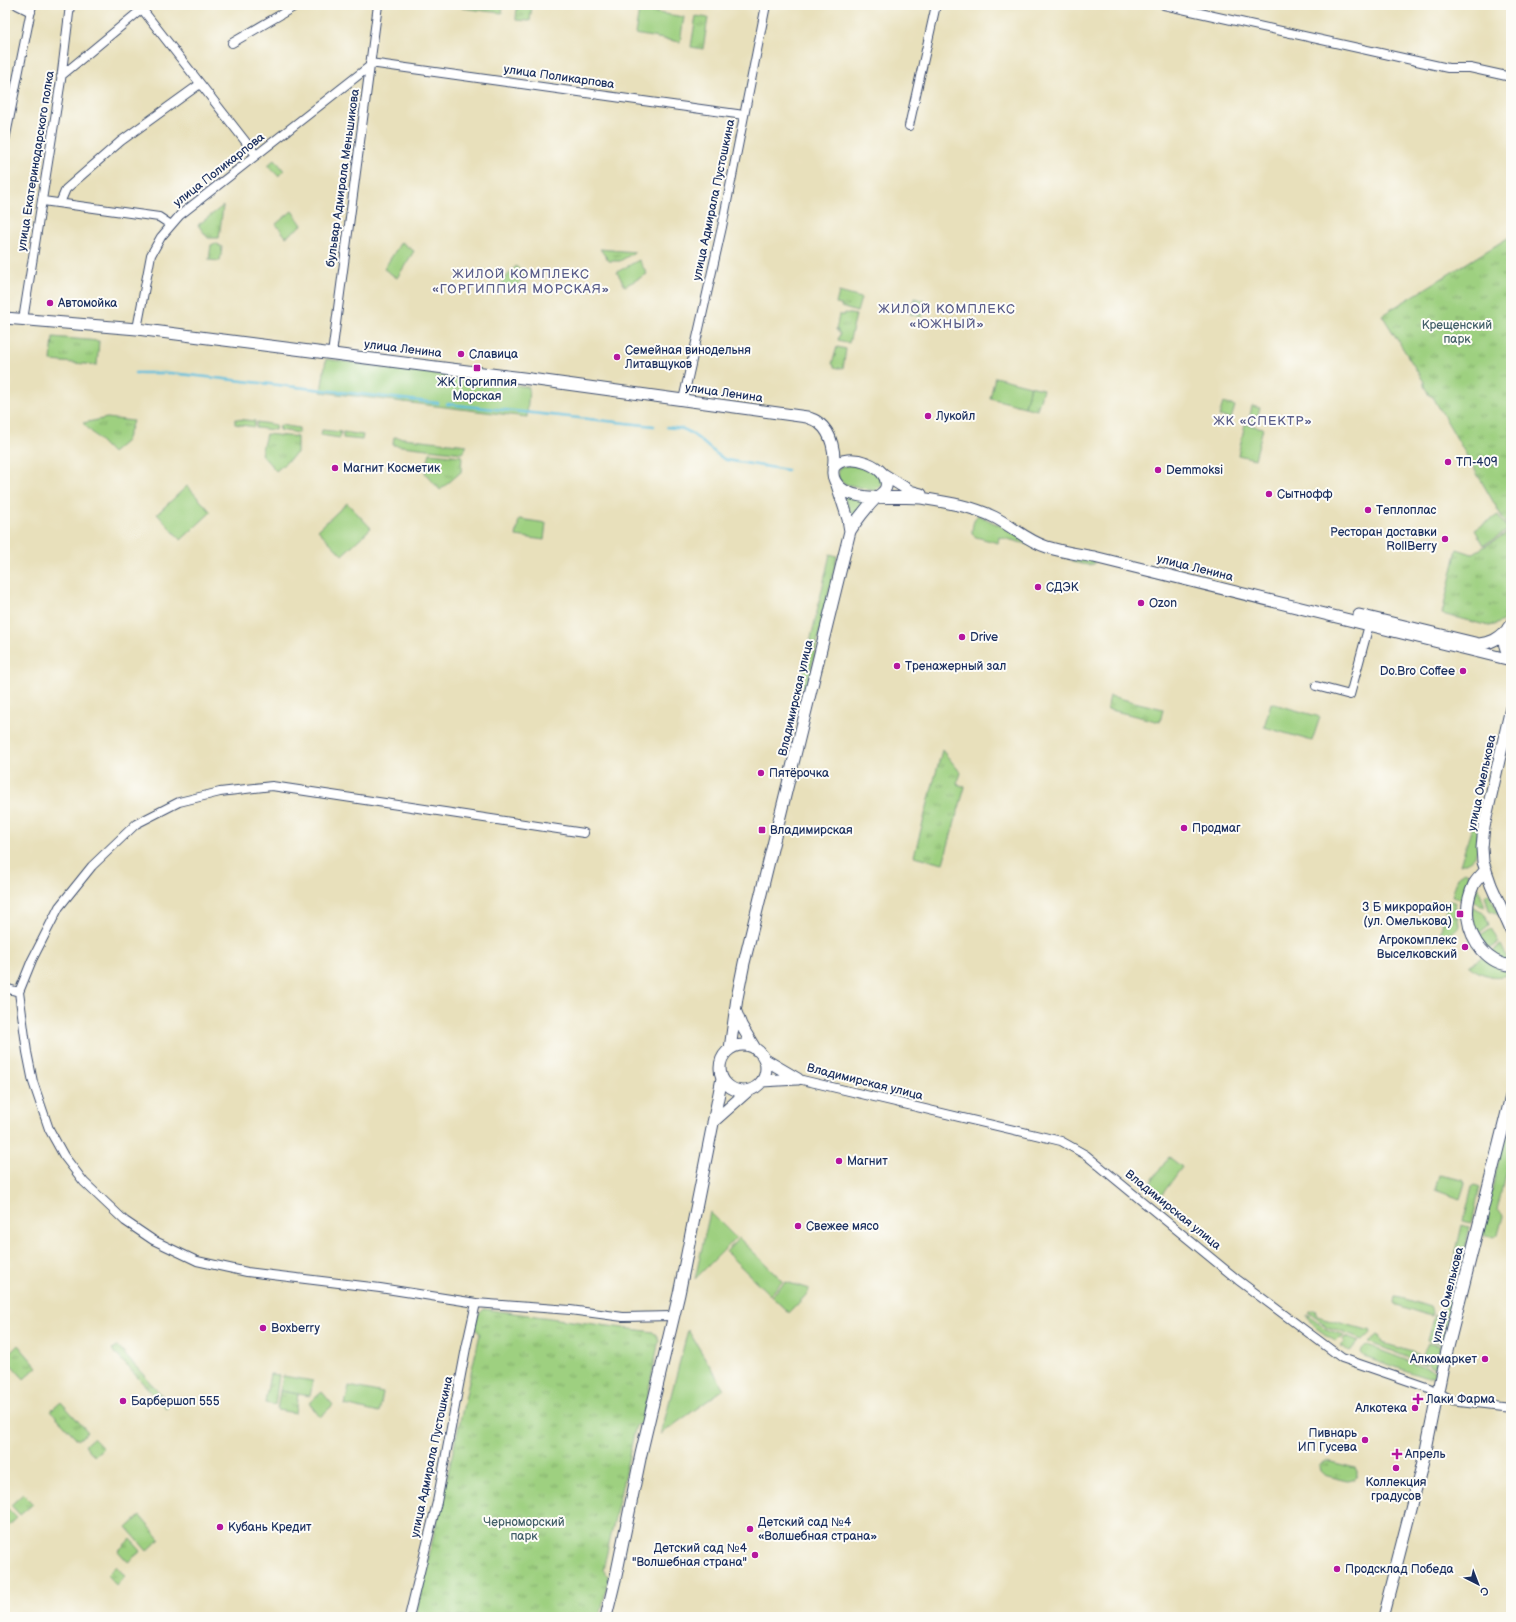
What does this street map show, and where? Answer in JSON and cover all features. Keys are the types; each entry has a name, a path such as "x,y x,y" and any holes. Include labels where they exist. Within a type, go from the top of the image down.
{"street":[{"path":"5,140 32,8 17,5"},
{"name":"улица Екатеринодарского полка","path":"24,320 62,76 70,5"},
{"path":"232,44 297,5"},
{"name":"бульвар Адмирала Меньшикова","path":"332,354 378,5"},
{"name":"улица Адмирала Пустошкина","path":"683,400 722,227 766,5"},
{"path":"909,126 936,5"},
{"path":"1164,5 1448,68 1470,68 1511,77"},
{"path":"62,76 142,9 256,155"},
{"name":"улица Поликарпова","path":"137,329 151,255 171,225 180,215 370,64 744,115"},
{"path":"60,203 66,188 121,141 200,84"},
{"path":"43,201 159,217 171,225"},
{"name":"улица Ленина","path":"5,318 137,329 683,400 807,418 819,423 827,433 834,450"},
{"path":"834,450 842,456 870,465 883,474"},
{"name":"Владимирская улица","path":"834,450 835,460 833,477 848,519 850,531"},
{"path":"833,469 838,463 852,460"},
{"name":"улица Ленина","path":"883,474 910,491 983,509 998,515 1024,532 1047,543 1101,554 1479,644 1487,644 1493,641 1508,627"},
{"name":"Владимирская улица","path":"730,1049 737,998 744,963 850,531 857,519 886,490 887,481 883,474"},
{"path":"837,485 843,490 854,494 867,497 878,497"},
{"name":"улица Ленина","path":"878,497 920,498 973,509 996,518 1022,536 1046,547 1094,557 1511,660"},
{"path":"1316,686 1350,695 1369,625"},
{"path":"1508,627 1504,638 1504,646 1511,657"},
{"name":"улица Омелькова","path":"1511,708 1484,826 1482,848 1483,862 1491,885 1511,930"},
{"path":"584,833 272,786 220,792 178,802 136,824 92,866 59,908 32,960 20,992 27,1052 33,1082 49,1129 64,1156 84,1182 125,1221 153,1240 197,1261 247,1272 380,1288 476,1302 570,1310 623,1317 672,1316"},
{"path":"1486,870 1474,883 1468,902 1467,918 1471,932 1485,953 1494,961 1505,965 1511,965"},
{"path":"5,988 20,992"},
{"path":"735,1011 740,1025 756,1050 764,1059 765,1073 762,1081 756,1087 749,1090 738,1091 728,1086 722,1078 719,1070 720,1062 724,1055 730,1049 740,1045 751,1046 756,1050"},
{"name":"Владимирская улица","path":"764,1059 798,1079"},
{"path":"606,1617 672,1316 685,1264 722,1078"},
{"name":"Владимирская улица","path":"762,1081 798,1079 1061,1141 1086,1155 1238,1280 1342,1358 1429,1388 1451,1400 1511,1407"},
{"path":"714,1122 749,1090"},
{"name":"улица Омелькова","path":"1383,1617 1426,1450 1438,1393 1511,1096"},
{"name":"улица Адмирала Пустошкина","path":"409,1617 437,1502 476,1302"}],"green space":[{"path":"463,5 503,5 502,13 462,8"},
{"path":"517,5 532,5 530,21 516,20"},
{"path":"639,10 684,17 680,42 635,34"},
{"path":"696,16 708,18 703,49 691,47"},
{"path":"275,159 284,171 278,176 268,165"},
{"path":"223,206 219,238 208,238 198,225"},
{"path":"292,211 302,225 286,237 276,224"},
{"name":"Крещенский парк","path":"1511,236 1511,616 1489,626 1442,614 1457,549 1472,554 1510,531 1433,397 1429,395 1424,386 1424,382 1382,315"},
{"path":"401,242 414,251 397,278 384,269"},
{"path":"216,243 222,247 220,261 209,260 211,245"},
{"path":"600,249 635,252 620,261 609,261"},
{"path":"639,260 647,274 625,286 617,272"},
{"path":"516,266 526,276 510,292 501,283"},
{"path":"839,292 861,298 857,312 836,304"},
{"path":"914,298 925,301 921,317 910,314"},
{"path":"845,313 856,315 849,343 838,340 840,333 836,330 839,315 844,315"},
{"path":"53,337 99,341 97,365 51,361"},
{"path":"837,347 846,349 843,369 834,367 832,364"},
{"path":"326,359 529,387 527,417 321,392"},
{"path":"995,377 1030,386 1025,407 990,398"},
{"path":"1030,386 1043,389 1037,410 1025,407"},
{"path":"1223,403 1235,406 1231,419 1219,416"},
{"path":"1252,406 1260,408 1256,421 1249,420"},
{"path":"107,418 133,421 126,441 112,453 83,423"},
{"path":"235,419 255,421 254,427 235,424"},
{"path":"257,422 276,425 275,430 256,428"},
{"path":"1245,424 1263,428 1255,459 1238,455"},
{"path":"280,425 299,428 299,433 279,430"},
{"path":"322,430 341,432 340,438 321,435"},
{"path":"343,432 363,435 362,440 343,438"},
{"path":"266,434 297,437 297,453 276,471 261,454"},
{"path":"394,437 467,445 463,453 393,445"},
{"path":"430,453 462,456 461,472 440,490 425,473"},
{"path":"852,465 877,473 883,483 875,491 845,484 839,480 838,470 840,467"},
{"path":"187,486 211,512 181,540 157,514"},
{"path":"842,493 869,501 853,517"},
{"path":"347,503 371,528 342,555 318,530"},
{"path":"978,515 1021,536 1094,560 1094,564 1088,565 1072,562 1074,556 999,537 998,543 976,537 972,534 972,529 974,521"},
{"path":"1498,515 1508,530 1484,545 1475,530"},
{"path":"519,519 546,523 544,540 516,536"},
{"path":"830,554 837,556 808,684 804,688 801,686 801,683"},
{"path":"1110,696 1163,709 1160,722 1107,709"},
{"path":"1271,703 1320,717 1312,741 1264,727"},
{"path":"942,750 961,773 957,784 965,787 943,863 914,856"},
{"path":"1472,827 1479,833 1478,849 1471,860 1460,865"},
{"path":"1464,872 1467,873 1470,881 1465,900 1452,896 1458,876"},
{"path":"1478,886 1485,907 1473,901"},
{"path":"1489,893 1499,915 1489,910 1485,895"},
{"path":"1449,901 1455,902 1454,908 1457,909 1455,916 1458,917 1459,926 1451,933 1443,934 1440,933"},
{"path":"1472,906 1485,913 1489,925 1478,934 1473,924"},
{"path":"1491,928 1499,943 1488,949 1479,936"},
{"path":"1501,945 1509,962 1506,962 1490,952"},
{"path":"1482,957 1509,970 1510,974 1499,977 1488,976 1469,966"},
{"path":"1504,1135 1511,1137 1511,1148 1497,1210 1503,1216 1498,1235 1495,1238 1482,1235"},
{"path":"1169,1157 1182,1167 1161,1196 1148,1186"},
{"path":"1439,1175 1463,1180 1465,1183 1460,1199 1435,1190"},
{"path":"1475,1185 1480,1187 1472,1223 1464,1221 1472,1187"},
{"path":"710,1212 736,1238 695,1279"},
{"path":"1462,1225 1470,1227 1455,1289 1448,1287"},
{"path":"739,1238 783,1281 770,1295 726,1252"},
{"path":"786,1282 809,1289 808,1293 789,1313 771,1296"},
{"path":"1446,1291 1454,1293 1445,1328 1439,1319"},
{"path":"1395,1297 1430,1307 1432,1312 1431,1316 1394,1304"},
{"name":"Черноморский парк","path":"484,1309 653,1332 659,1340 642,1423 636,1425 603,1570 609,1576 600,1617 415,1617 480,1334 475,1328 477,1316"},
{"path":"1315,1309 1317,1316 1366,1330 1369,1329 1370,1332 1362,1340 1328,1327 1309,1312"},
{"path":"1434,1314 1444,1331 1441,1344 1427,1340"},
{"path":"1308,1315 1327,1329 1344,1336 1336,1342 1315,1327"},
{"path":"688,1330 724,1389 661,1434"},
{"path":"1377,1335 1380,1336 1383,1343 1421,1355 1426,1365 1369,1342"},
{"path":"1346,1337 1359,1342 1349,1351 1341,1347 1345,1343 1343,1341"},
{"path":"1428,1343 1440,1346 1436,1368 1429,1366 1423,1354"},
{"path":"18,1345 37,1367 24,1379 5,1358"},
{"path":"1366,1345 1435,1371 1433,1377 1424,1377 1364,1356 1361,1353 1362,1349"},
{"path":"117,1346 170,1404 166,1408 112,1350"},
{"path":"270,1374 279,1375 275,1405 265,1403"},
{"path":"283,1376 313,1381 310,1396 280,1391"},
{"path":"349,1386 383,1393 379,1413 345,1405"},
{"path":"280,1391 298,1394 295,1413 277,1410"},
{"path":"322,1392 333,1405 320,1417 309,1403"},
{"path":"61,1402 88,1432 78,1440 51,1411"},
{"path":"93,1438 103,1448 94,1456 85,1445"},
{"path":"1327,1461 1355,1468 1357,1471 1357,1476 1353,1480 1348,1481 1323,1475 1320,1472 1319,1467 1322,1463"},
{"path":"23,1494 33,1504 20,1515 11,1505"},
{"path":"5,1506 17,1518 5,1529"},
{"path":"140,1516 160,1539 147,1551 127,1528"},
{"path":"130,1539 141,1551 128,1562 118,1551"},
{"path":"116,1566 125,1576 116,1585 107,1575"}],"waterway":[{"path":"135,373 171,373 438,403"},
{"path":"447,404 654,426"},
{"path":"667,427 683,429 689,432 720,457 726,460 787,470"}],"place":[{"name":"Автомойка","path":"50,303"},
{"name":"Славица","path":"461,354"},
{"name":"Семейная винодельня Литавщуков","path":"617,357"},
{"name":"ЖК Горгиппия Морская","path":"477,368"},
{"name":"Лукойл","path":"928,416"},
{"name":"ТП-409","path":"1448,462"},
{"name":"Магнит Косметик","path":"335,468"},
{"name":"Demmoksi","path":"1158,470"},
{"name":"Сытнофф","path":"1269,494"},
{"name":"Теплоплас","path":"1368,510"},
{"name":"Ресторан доставки RollBerry","path":"1445,539"},
{"name":"СДЭК","path":"1038,587"},
{"name":"Ozon","path":"1141,603"},
{"name":"Drive","path":"962,637"},
{"name":"Тренажерный зал","path":"897,666"},
{"name":"Do.Bro Coffee","path":"1463,671"},
{"name":"Пятёрочка","path":"761,773"},
{"name":"Продмаг","path":"1184,828"},
{"name":"Владимирская","path":"762,830"},
{"name":"3 Б микрорайон (ул. Омелькова)","path":"1460,914"},
{"name":"Агрокомплекс Выселковский","path":"1465,947"},
{"name":"Магнит","path":"839,1161"},
{"name":"Свежее мясо","path":"798,1226"},
{"name":"Boxberry","path":"263,1328"},
{"name":"Алкомаркет","path":"1485,1359"},
{"name":"Лаки Фарма","path":"1418,1399"},
{"name":"Барбершоп 555","path":"123,1401"},
{"name":"Алкотека","path":"1415,1408"},
{"name":"Пивнарь ИП Гусева","path":"1365,1440"},
{"name":"Апрель","path":"1397,1454"},
{"name":"Коллекция градусов","path":"1396,1468"},
{"name":"Кубань Кредит","path":"220,1527"},
{"name":"Детский сад №4 «Волшебная страна»","path":"750,1529"},
{"name":"Детский сад №4 \"Волшебная страна\"","path":"755,1555"},
{"name":"Продсклад Победа","path":"1337,1569"}],"district":[{"name":"ЖИЛОЙ КОМПЛЕКС «ГОРГИППИЯ МОРСКАЯ»","path":"521,282"},
{"name":"ЖИЛОЙ КОМПЛЕКС «ЮЖНЫЙ»","path":"947,316"},
{"name":"ЖК «СПЕКТР»","path":"1263,421"}]}
